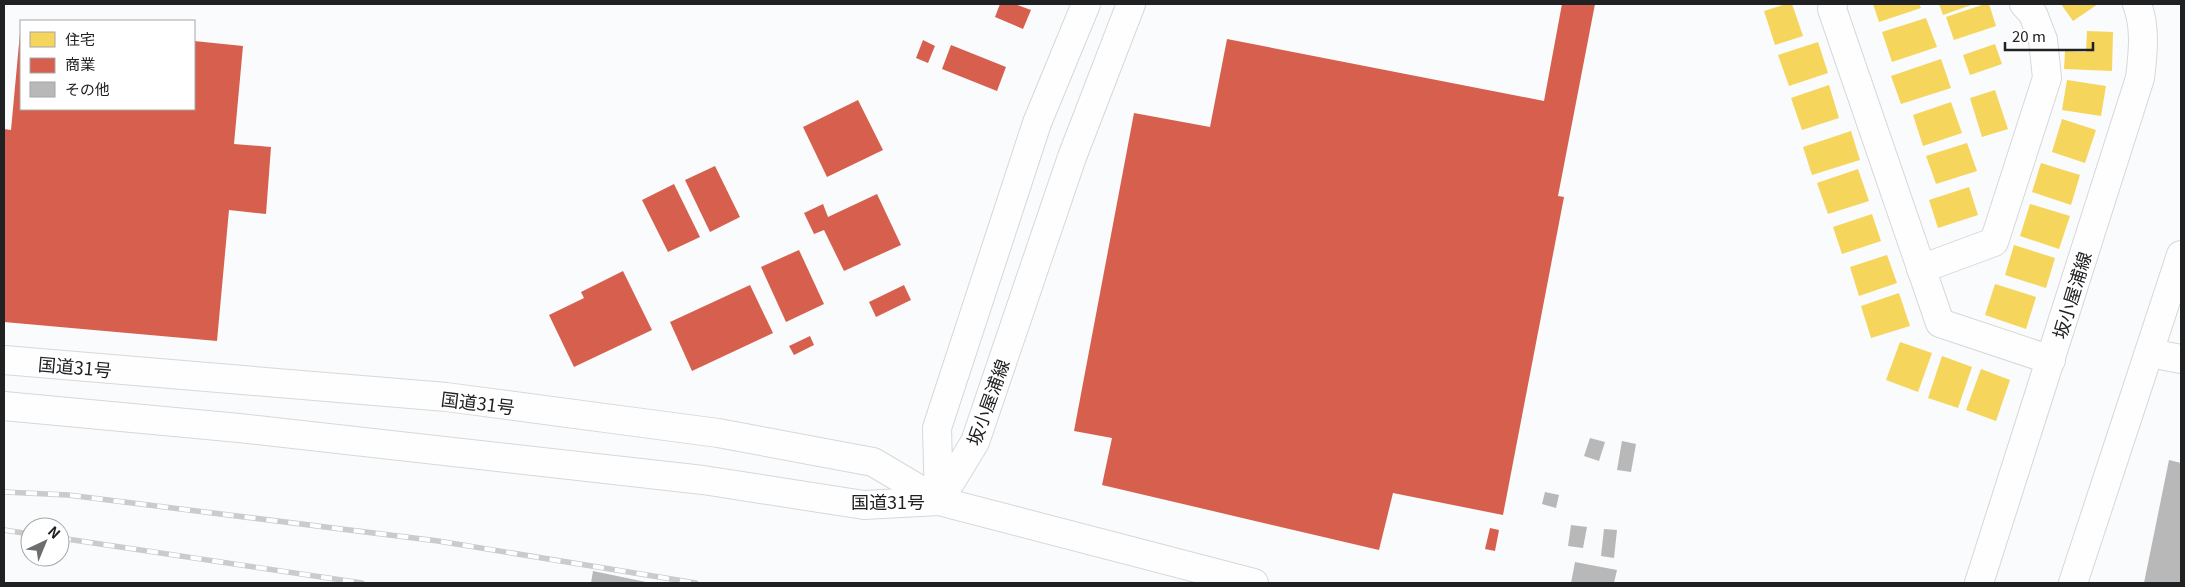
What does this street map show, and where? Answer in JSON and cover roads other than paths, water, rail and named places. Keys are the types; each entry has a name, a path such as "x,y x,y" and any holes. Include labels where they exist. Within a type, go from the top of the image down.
{"main road":[{"name":"坂小屋浦線","path":"939,501 937,428 1037,123 1086,4"},
{"name":"坂小屋浦線","path":"939,501 975,442 1072,157 1131,4"},
{"path":"1833,4 1832,9 1940,324 2051,360"},
{"path":"1922,269 1994,242 2047,78 2043,40 2033,14 2024,4"},
{"name":"坂小屋浦線","path":"1979,583 2140,78 2144,46 2140,12 2137,4"},
{"path":"2073,583 2181,255"},
{"path":"2150,353 2181,359"},
{"name":"国道31号","path":"4,360 446,397 718,433 873,462 939,501 1254,583"},
{"name":"国道31号","path":"4,406 240,428 703,480 864,505 939,501"}],"railway":[{"path":"4,492 68,495 438,541 696,583"},
{"path":"4,530 20,532"},
{"path":"70,539 362,583"}]}
